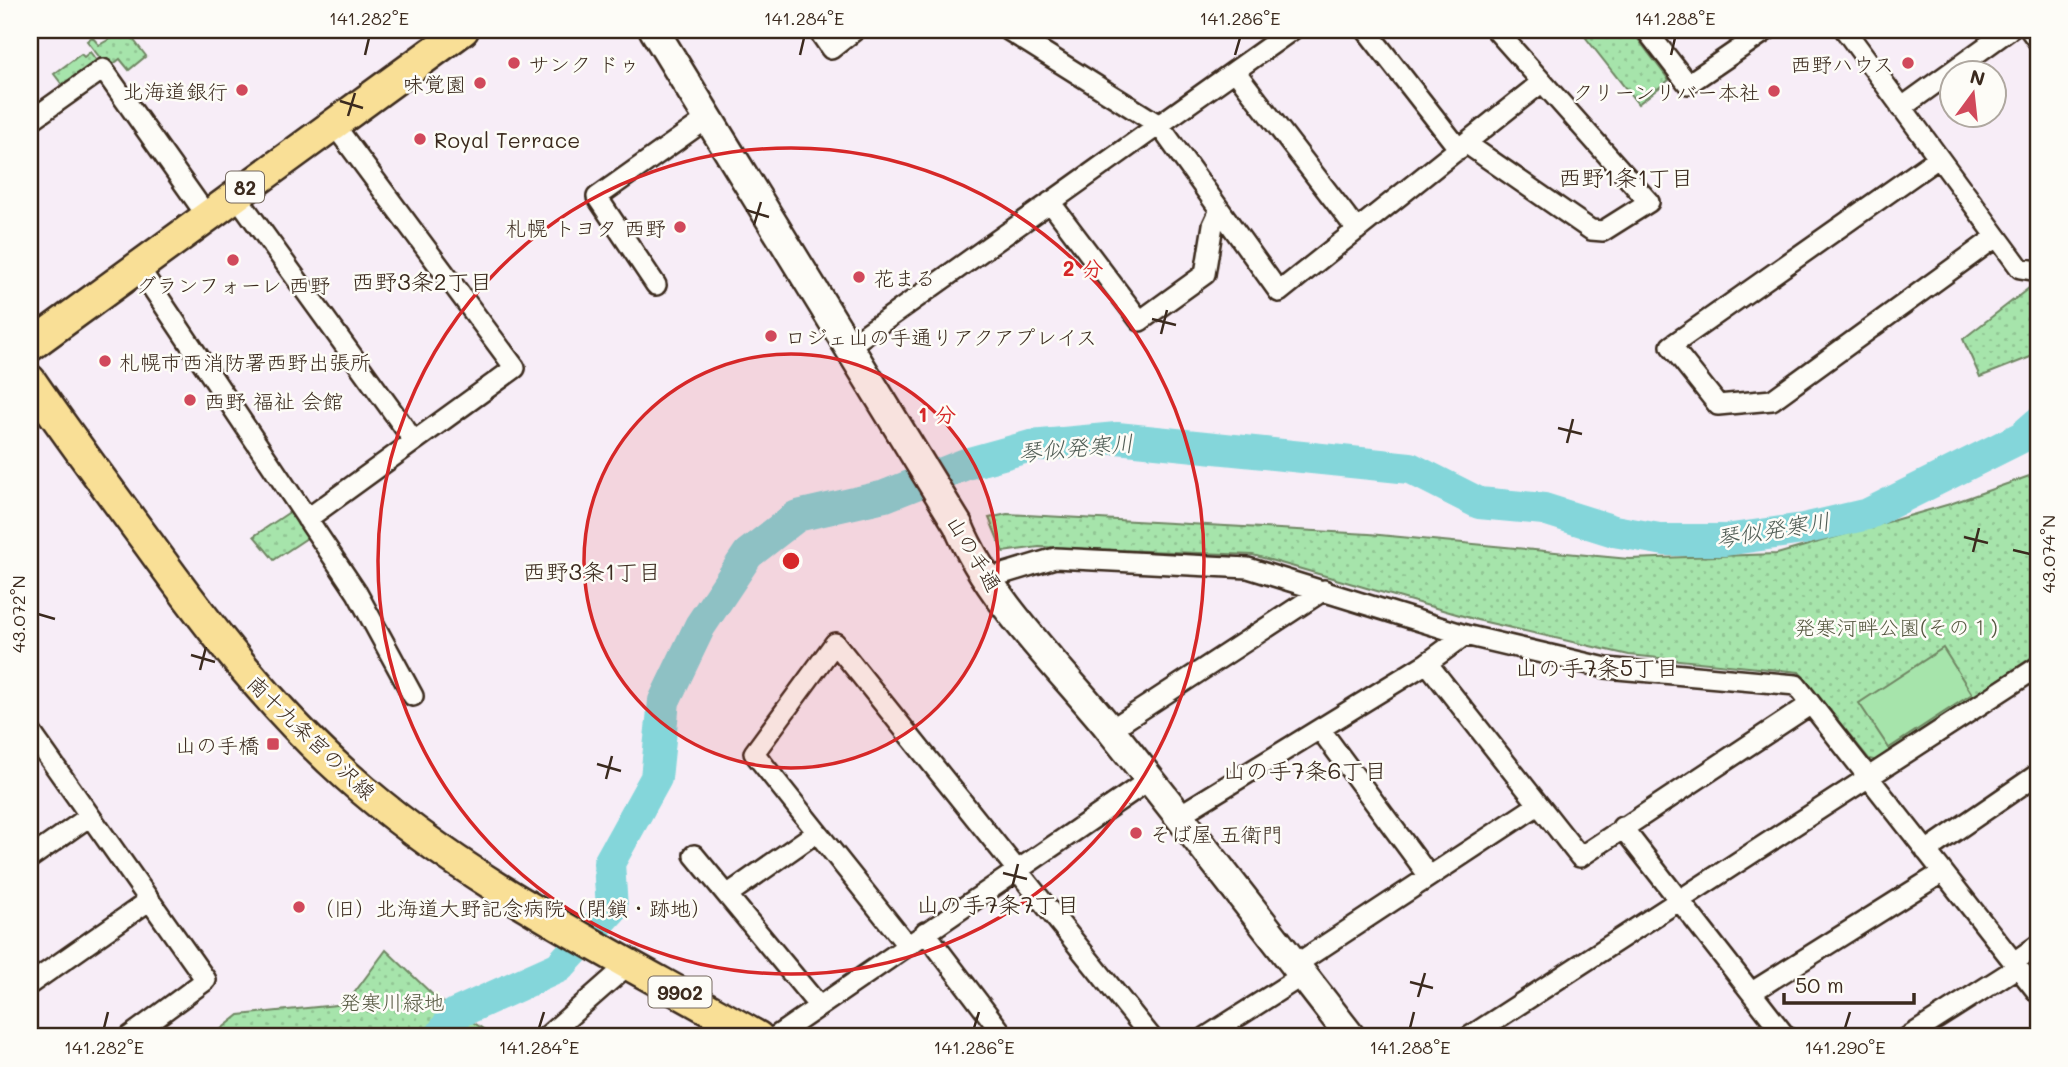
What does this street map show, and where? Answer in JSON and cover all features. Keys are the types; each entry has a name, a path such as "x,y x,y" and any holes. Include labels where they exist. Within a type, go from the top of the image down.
{"main road":[{"name":"82","path":"30,346 332,122 463,30"},
{"name":"山の手通","path":"654,30 958,524 968,549 986,579 1110,730 1351,1037"},
{"name":"南十九条宮の沢線","path":"30,380 224,648 288,719 347,777 458,862 506,894 758,1037"}],"street":[{"path":"818,30 831,49 855,30"},
{"path":"1008,30 1159,125 1279,292 1542,82"},
{"path":"849,346 1292,30"},
{"path":"1366,30 1463,146 1591,230 1603,230 1649,202 1496,30"},
{"path":"1646,30 1688,84 1767,30"},
{"path":"1845,30 2020,268 2038,271"},
{"path":"1901,108 2009,30"},
{"path":"2030,30 2038,41"},
{"path":"30,121 103,69 207,216"},
{"path":"1235,71 1357,230"},
{"path":"656,285 597,197 708,118"},
{"path":"307,519 515,368 332,122"},
{"path":"1938,158 1671,346 1718,405 1772,400 1996,237"},
{"path":"235,194 414,441"},
{"path":"1050,202 1140,321 1205,274 1213,225 1220,209"},
{"path":"137,265 357,593 413,696"},
{"path":"986,579 1055,558 1248,568 1465,635 1636,673 1796,685 2038,993"},
{"path":"1110,730 1324,590"},
{"path":"1178,816 1427,663 1465,635"},
{"path":"906,945 754,753 835,643 1151,1037"},
{"path":"1427,663 1580,857 1811,704"},
{"path":"1469,1037 2038,667"},
{"path":"1320,729 1429,876"},
{"path":"30,731 206,980 129,1037"},
{"path":"1926,851 2038,774"},
{"path":"775,1037 1149,780"},
{"path":"1206,1037 1429,876 1538,804"},
{"path":"30,858 90,816"},
{"path":"1622,827 1786,1037"},
{"path":"727,895 817,832"},
{"path":"694,855 818,1005"},
{"path":"1752,992 1943,872"},
{"path":"30,985 150,900"},
{"path":"925,932 1005,1037"},
{"path":"1909,1037 2016,965 2038,945"},
{"path":"546,1037 630,962"}],"green space":[{"path":"126,30 146,56 129,70 120,59 108,68 87,41 92,37 99,45"},
{"path":"1597,30 1631,30 1669,80 1638,104 1586,38"},
{"path":"90,52 97,61 64,87 54,74 81,54 84,57"},
{"path":"2038,281 2038,354 1980,377 1963,339"},
{"name":"発寒河畔公園(その１)","path":"2038,473 2038,653 1878,761 1869,759 1799,672 1629,655 1477,620 1253,555 1039,547 1003,552 989,518 1007,514 1369,534 1629,559 1777,554 1950,504"},
{"path":"291,511 310,536 274,560 254,536"},
{"path":"1943,648 1972,694 1889,748 1859,703"},
{"name":"発寒川緑地","path":"386,950 434,996 495,1037 211,1037 239,1015 346,1004"}],"waterway":[{"name":"琴似発寒川","path":"440,1037 455,1014 559,967 612,909 609,863 656,778 664,701 700,626 748,554 797,516 885,496 966,464 1031,446 1117,438 1410,468 1479,503 1544,509 1614,531 1665,540 1725,540 1803,529 1868,514 2022,437 2038,423"}],"place":[{"name":"サンク ドゥ","path":"514,63"},
{"name":"西野ハウス","path":"1908,63"},
{"name":"味覚園","path":"480,83"},
{"name":"北海道銀行","path":"242,90"},
{"name":"クリーンリバー本社","path":"1774,91"},
{"name":"Royal Terrace","path":"420,139"},
{"name":"札幌 トヨタ 西野","path":"680,227"},
{"name":"グランフォーレ 西野","path":"233,260"},
{"name":"花まる","path":"859,277"},
{"name":"ロジェ山の手通りアクアプレイス","path":"771,336"},
{"name":"札幌市西消防署西野出張所","path":"105,361"},
{"name":"西野 福祉 会館","path":"190,400"},
{"name":"山の手橋","path":"273,744"},
{"name":"そば屋 五衛門","path":"1136,833"},
{"name":"（旧）北海道大野記念病院（閉鎖・跡地）","path":"299,907"}],"district":[{"name":"西野1条1丁目","path":"1626,177"},
{"name":"西野3条2丁目","path":"422,281"},
{"name":"西野3条1丁目","path":"592,571"},
{"name":"山の手7条5丁目","path":"1597,667"},
{"name":"山の手7条6丁目","path":"1305,770"},
{"name":"山の手7条7丁目","path":"998,904"}]}
